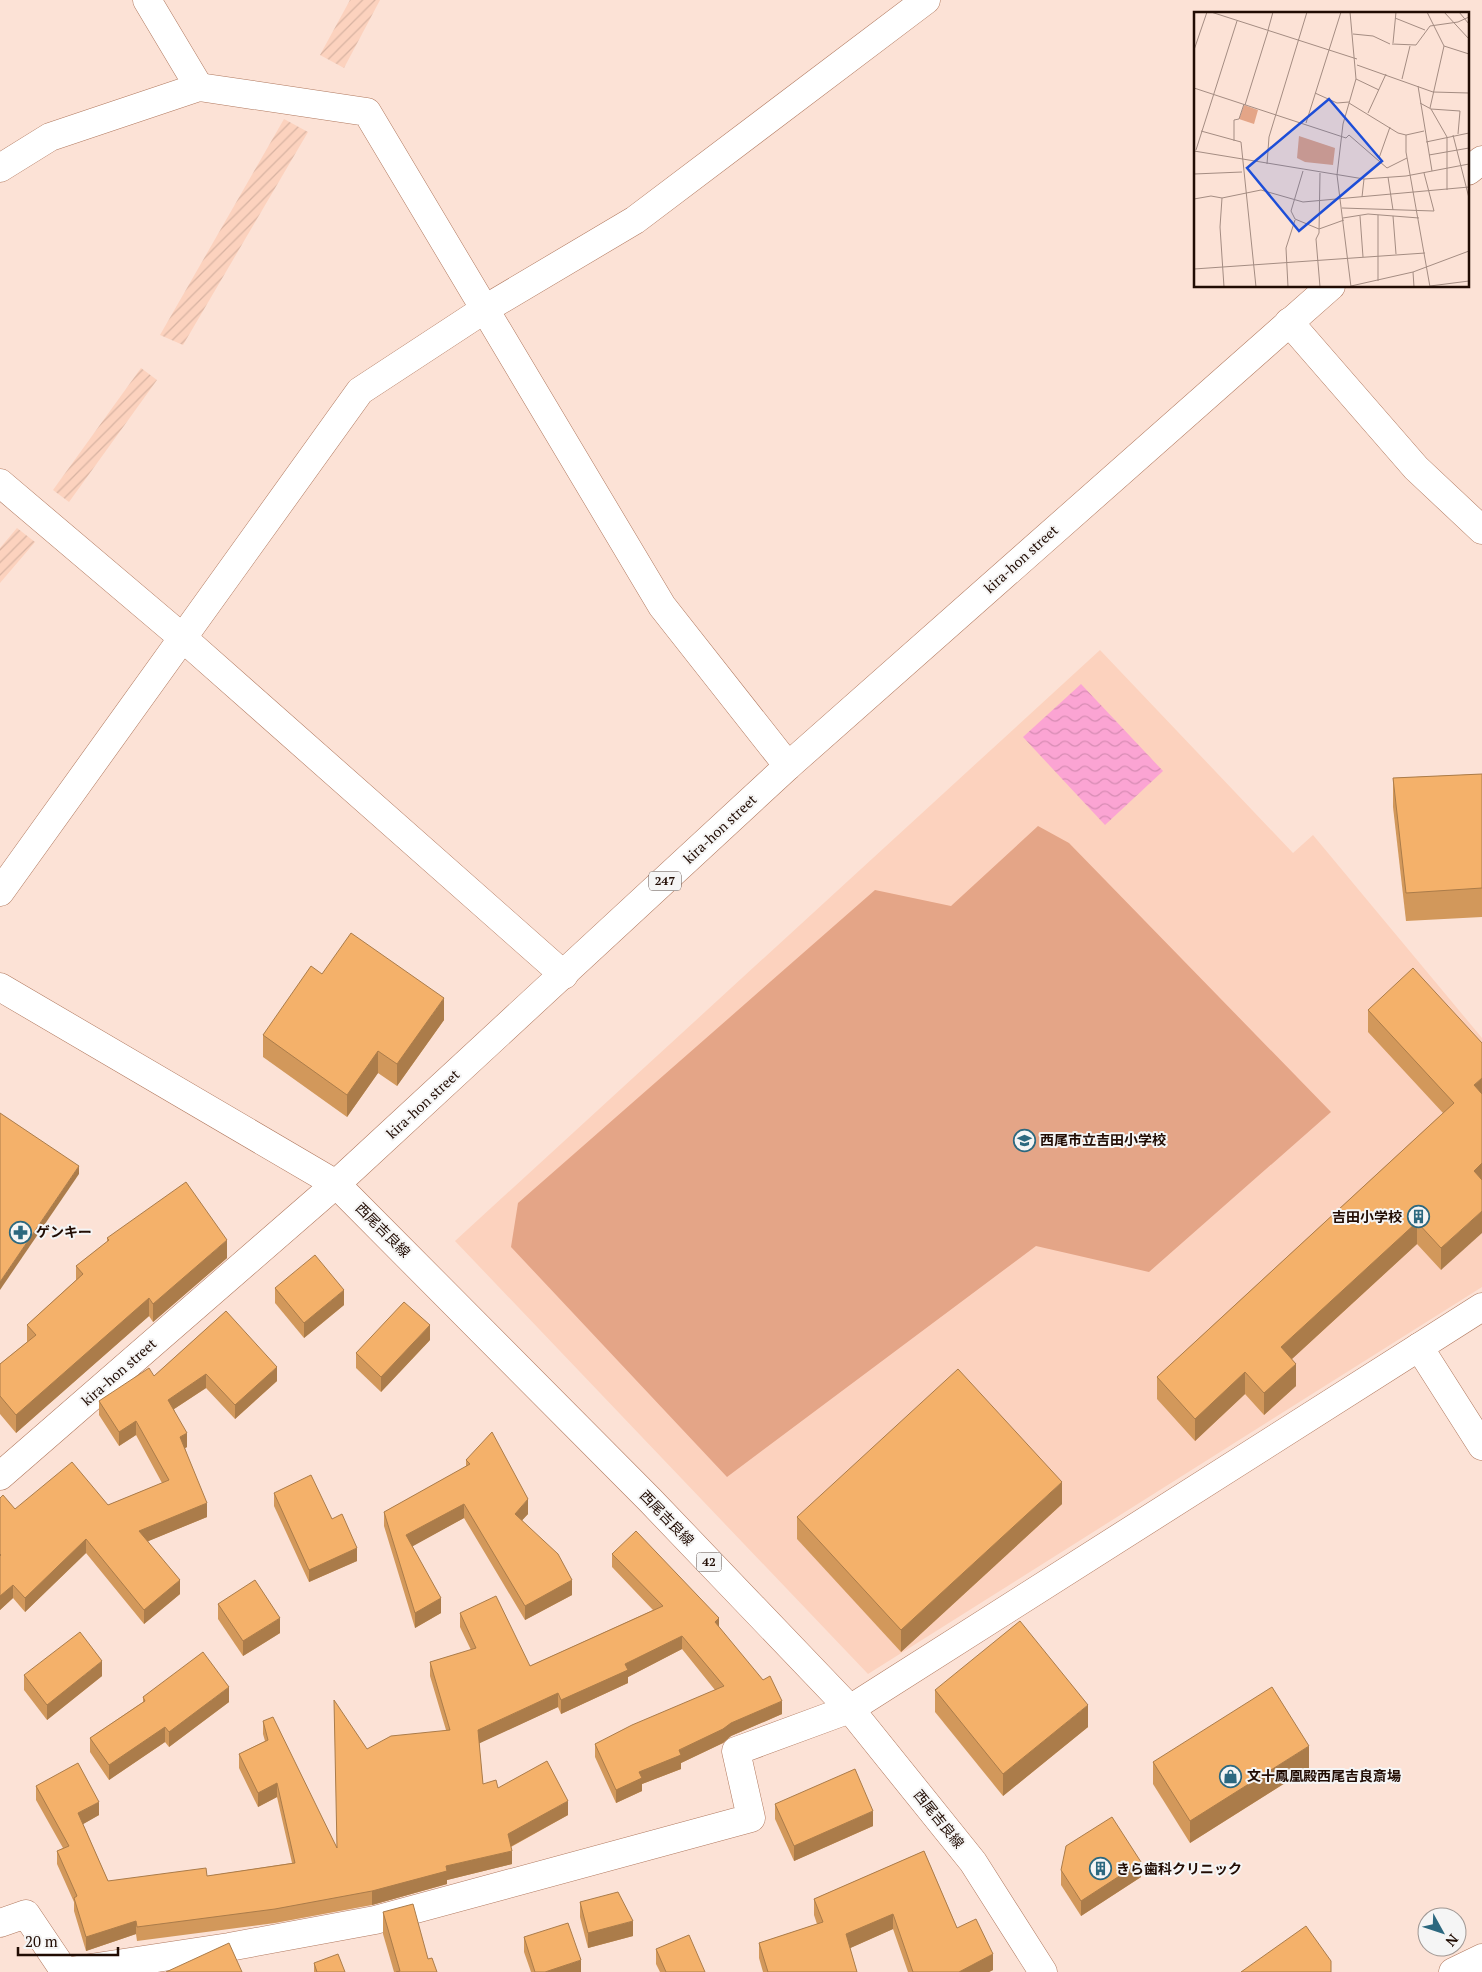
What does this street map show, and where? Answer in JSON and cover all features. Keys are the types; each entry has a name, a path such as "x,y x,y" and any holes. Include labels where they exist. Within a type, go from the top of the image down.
{"main road":[{"path":"147,0 199,88"},
{"path":"0,892 360,391 484,309 635,220 926,0"},
{"path":"0,168 50,136 199,88 367,112 662,606 788,766"},
{"path":"1470,169 1482,160"},
{"name":"kira-hon street","path":"0,1476 336,1184 788,766 1329,288"},
{"path":"1289,322 1416,468 1482,530"},
{"path":"0,483 184,638 564,975"},
{"name":"西尾吉良線","path":"0,987 336,1184 650,1500 850,1709 974,1862 1043,1972"},
{"path":"0,1923 26,1914 64,1972 229,1947 375,1920 751,1818 736,1751 850,1709 1482,1307"},
{"path":"1419,1347 1482,1446"},
{"path":"1453,1972 1482,1958"}],"shaded area":[{"path":"350,0 380,0 344,68 320,55"},
{"path":"284,119 308,132 183,345 160,335"},
{"path":"141,368 157,380 69,502 53,490"},
{"path":"17,528 35,542 0,583 0,548"},
{"name":"西尾市立吉田小学校","path":"1100,650 1293,853 1313,835 1482,1038 1482,1287 868,1674 455,1241"},
{"path":"1038,826 1069,843 1331,1112 1149,1272 1036,1246 727,1477 511,1247 518,1203 875,890 951,906"}],"water":[{"path":"1081,684 1163,771 1105,825 1023,737"}],"building":[{"path":"1482,774 1482,888 1406,893 1393,778"},
{"path":"351,933 444,998 397,1064 378,1051 347,1095 263,1035 311,966 322,974"},
{"name":"吉田小学校","path":"1413,968 1482,1043 1482,1078 1474,1085 1482,1094 1482,1163 1474,1171 1482,1180 1482,1211 1441,1248 1417,1222 1281,1347 1296,1364 1264,1393 1245,1372 1195,1419 1157,1377 1454,1103 1368,1010"},
{"name":"ゲンキー","path":"0,1113 79,1166 0,1282"},
{"path":"186,1182 227,1240 153,1304 149,1298 16,1415 0,1396 0,1364 36,1335 27,1325 83,1274 76,1266 109,1240 107,1238"},
{"path":"315,1255 344,1290 304,1323 275,1288"},
{"path":"404,1302 430,1325 381,1377 356,1353"},
{"path":"226,1311 277,1367 235,1405 206,1374 168,1400 187,1433 180,1437 207,1503 139,1531 180,1580 144,1610 86,1539 25,1598 13,1585 0,1596 0,1498 3,1495 15,1509 72,1462 108,1505 169,1480 136,1421 119,1432 99,1401 149,1368 154,1376"},
{"path":"958,1369 1062,1482 901,1630 797,1517"},
{"path":"492,1432 528,1499 515,1514 558,1554 572,1580 525,1606 464,1504 406,1535 441,1598 415,1613 384,1512 470,1464 466,1460"},
{"path":"311,1475 332,1519 342,1514 357,1548 309,1570 274,1493"},
{"path":"636,1531 719,1618 715,1622 763,1680 770,1676 782,1701 731,1723 723,1729 679,1750 681,1755 639,1772 642,1778 616,1790 595,1744 632,1725 724,1686 682,1636 625,1664 628,1670 561,1700 558,1693 478,1730 483,1784 496,1780 498,1788 547,1761 568,1801 508,1834 512,1851 446,1866 447,1871 372,1891 275,1909 137,1927 136,1921 86,1937 74,1898 77,1896 57,1851 69,1846 36,1786 78,1763 99,1802 78,1813 108,1881 206,1868 207,1876 295,1863 277,1783 258,1793 239,1754 268,1740 263,1721 273,1717 337,1848 334,1700 367,1749 391,1736 450,1730 430,1662 476,1648 460,1613 496,1596 530,1666 663,1606 612,1554"},
{"path":"255,1580 280,1618 243,1641 218,1604"},
{"path":"1020,1621 1088,1705 1003,1774 935,1690"},
{"path":"80,1632 102,1661 47,1705 24,1675"},
{"path":"203,1652 229,1687 169,1732 165,1727 109,1765 90,1738 145,1701 143,1697"},
{"name":"文十鳳凰殿西尾吉良斎場","path":"1272,1687 1309,1746 1190,1821 1153,1762"},
{"path":"855,1769 873,1811 794,1846 775,1804"},
{"name":"きら歯科クリニック","path":"1112,1817 1141,1862 1081,1901 1061,1870 1066,1846"},
{"path":"924,1851 957,1928 976,1919 993,1954 959,1972 913,1972 893,1914 846,1934 857,1972 768,1972 759,1943 823,1922 814,1899"},
{"path":"618,1892 633,1921 588,1933 580,1902"},
{"path":"413,1904 428,1959 432,1958 437,1972 396,1972 400,1971 383,1912"},
{"path":"568,1923 581,1960 545,1972 535,1972 524,1937"},
{"path":"1306,1926 1331,1961 1331,1972 1241,1972"},
{"path":"689,1935 705,1972 666,1972 656,1949"},
{"path":"229,1943 242,1972 166,1972"},
{"path":"338,1954 345,1972 317,1972 314,1963"}],"place":[{"name":"西尾市立吉田小学校","path":"1024,1140"},
{"name":"吉田小学校","path":"1418,1217"},
{"name":"ゲンキー","path":"20,1232"},
{"name":"文十鳳凰殿西尾吉良斎場","path":"1231,1776"},
{"name":"きら歯科クリニック","path":"1100,1869"}]}
